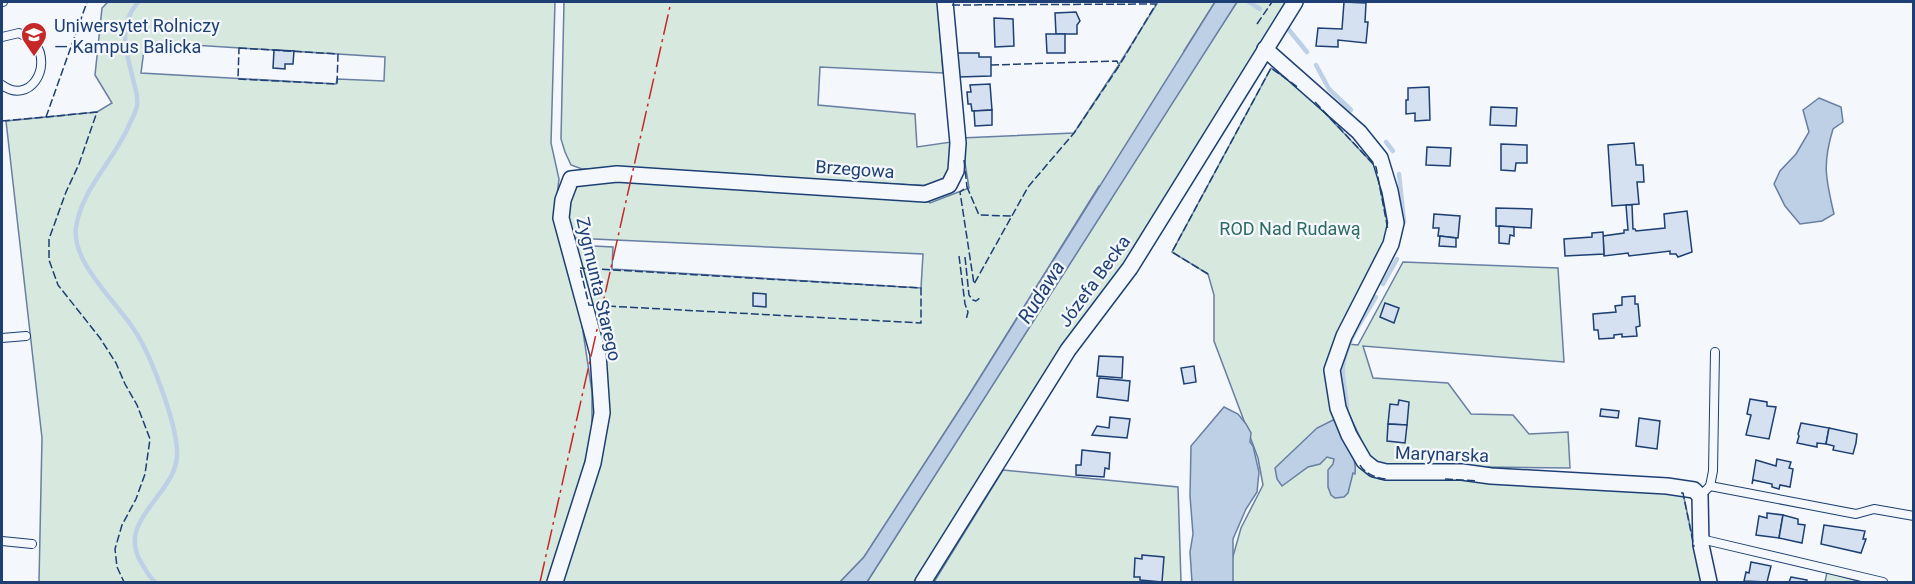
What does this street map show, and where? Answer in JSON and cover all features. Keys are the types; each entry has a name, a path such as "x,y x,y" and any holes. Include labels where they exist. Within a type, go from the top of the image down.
{"street":[{"name":"Brzegowa","path":"571,179 617,174 925,194 949,184 956,171 958,143 945,2"},
{"name":"Józefa Becka","path":"923,582 1068,350 1130,268 1295,2"},
{"name":"Marynarska","path":"1265,49 1359,132 1380,159 1390,191 1396,223 1391,244 1344,336 1332,370 1338,408 1349,435 1364,461 1374,469 1386,472 1462,472 1491,476 1667,486 1705,491"},
{"name":"Zygmunta Starego","path":"555,582 593,463 602,413 598,354 561,218 563,200 571,179"},
{"path":"1705,491 1701,539 1709,582"}],"lane":[{"path":"2,37 19,33 34,41 43,66 37,80 19,92 8,90 2,85"},
{"path":"2,338 26,336"},
{"path":"1714,352 1713,471 1705,491 1856,514 1874,509 1914,516"},
{"path":"1701,539 1883,582"},
{"path":"2,541 32,544"}],"green space":[{"path":"108,2 555,2 551,143 559,179 555,211 581,318 592,392 592,435 574,504 549,582 39,582 42,438 6,121 97,112 112,103 95,75 102,8","holes":["145,42 385,57 384,81 337,79 336,84 141,73"]},
{"path":"564,2 938,2 943,73 820,67 818,105 915,114 917,147 951,142 950,162 945,177 934,186 618,168 582,169 571,165 561,139"},
{"path":"1158,2 1215,2 1184,51 1194,68 1237,2 1291,2 919,582 867,582 1111,199 1099,186 969,395 864,557 840,582 561,582 604,406 574,245 613,247 612,269 921,288 923,254 572,238 568,212 575,189 590,181 620,179 923,197 930,203 969,188 961,138 1074,133"},
{"name":"ROD Nad Rudawą","path":"1271,68 1305,92 1376,167 1389,231 1385,244 1338,335 1339,422 1361,469 1380,479 1442,479 1683,493 1702,582 1233,582 1230,567 1241,528 1263,485 1258,458 1214,341 1214,295 1208,274 1172,252"},
{"path":"1403,262 1558,268 1564,362 1363,346 1373,378 1448,383 1471,414 1513,415 1529,434 1568,432 1570,468 1386,466 1371,460 1345,406 1341,370 1347,344 1358,345"},
{"path":"1003,470 1178,487 1181,582 934,582"},
{"path":"1827,572 1861,582 1825,582"}],"water":[{"name":"Rudawa","path":"1215,2 1237,2 867,582 840,582 864,557 969,395"},
{"path":"1819,98 1841,107 1843,122 1833,129 1826,162 1827,181 1834,214 1822,221 1800,224 1785,206 1774,184 1780,171 1796,154 1809,132 1803,110"},
{"path":"1224,407 1238,414 1251,433 1250,442 1259,472 1257,492 1246,509 1233,539 1233,582 1192,582 1191,446"},
{"path":"1335,419 1354,460 1355,474 1353,473 1348,493 1344,497 1335,498 1331,495 1328,487 1328,470 1334,459 1327,457 1320,464 1308,467 1282,486 1277,479 1275,468 1317,428"}],"building":[{"path":"1344,2 1366,3 1365,22 1368,22 1366,43 1338,40 1338,47 1316,46 1318,28 1342,29"},
{"path":"1076,12 1080,21 1077,25 1077,34 1056,34 1055,13"},
{"path":"994,18 1013,19 1014,46 995,47"},
{"path":"1046,34 1065,34 1065,53 1047,53"},
{"path":"274,50 294,51 293,64 285,64 285,69 273,68"},
{"path":"957,53 979,53 979,57 991,57 991,76 958,77"},
{"path":"990,84 992,110 972,111 971,104 968,104 967,92 971,92 970,85"},
{"path":"1429,87 1430,120 1415,121 1415,113 1406,114 1408,88"},
{"path":"1491,107 1517,108 1516,126 1490,125"},
{"path":"992,110 992,125 975,126 974,111"},
{"path":"1634,143 1636,165 1643,165 1644,182 1637,182 1639,204 1612,206 1608,145"},
{"path":"1501,144 1527,145 1527,163 1516,163 1515,171 1501,170"},
{"path":"1427,147 1451,148 1450,166 1426,165"},
{"path":"1626,205 1632,205 1633,229 1636,231 1665,228 1664,214 1687,211 1692,252 1678,257 1676,254 1670,254 1670,251 1629,256 1628,253 1604,256 1603,236 1624,233 1624,230 1628,230"},
{"path":"1496,208 1532,209 1531,228 1496,226"},
{"path":"1434,214 1460,216 1458,238 1438,236 1439,228 1433,228"},
{"path":"1499,226 1514,227 1514,236 1510,235 1509,244 1499,243"},
{"path":"1603,232 1604,254 1565,256 1564,239 1592,237 1592,233"},
{"path":"1440,236 1456,238 1456,247 1439,246"},
{"path":"753,293 766,294 766,307 753,306"},
{"path":"1635,296 1640,326 1636,327 1637,336 1622,337 1622,334 1614,335 1614,338 1599,339 1598,330 1594,330 1593,314 1616,312 1615,306 1622,305 1622,297"},
{"path":"1385,303 1399,308 1394,323 1380,317"},
{"path":"1099,356 1123,357 1122,378 1097,376"},
{"path":"1194,366 1196,382 1184,384 1181,368"},
{"path":"1099,378 1130,381 1128,401 1097,397"},
{"path":"1750,399 1767,402 1767,406 1776,407 1769,439 1746,435 1751,415 1747,414"},
{"path":"1399,400 1409,402 1407,425 1388,424 1390,404 1398,405"},
{"path":"1601,409 1619,411 1618,418 1600,416"},
{"path":"1110,417 1130,419 1127,438 1092,435 1097,426 1109,428"},
{"path":"1639,418 1660,421 1657,449 1636,446"},
{"path":"1801,423 1829,428 1826,444 1817,443 1817,447 1797,443"},
{"path":"1388,424 1407,425 1405,443 1387,441"},
{"path":"1829,428 1857,434 1853,454 1833,450 1834,446 1826,444"},
{"path":"1082,450 1110,453 1109,469 1105,468 1104,477 1076,475 1076,465 1081,465"},
{"path":"1777,459 1791,462 1789,468 1793,469 1790,487 1780,485 1779,489 1772,487 1772,484 1753,480 1752,484 1756,460 1776,466"},
{"path":"1767,513 1783,515 1779,538 1756,535 1759,516 1767,518"},
{"path":"1783,515 1798,519 1798,524 1805,525 1802,543 1779,538"},
{"path":"1824,525 1865,531 1863,539 1866,539 1861,553 1821,544"},
{"path":"1142,555 1164,557 1162,582 1140,580 1140,577 1134,577 1135,558 1142,559"},
{"path":"1751,562 1771,566 1767,582 1744,581 1746,572 1749,573"},
{"path":"1791,577 1807,580 1806,582 1789,582"}],"waterway":[{"path":"138,2 131,12 125,31 126,51 137,94 137,108 124,136 85,199 79,213 76,241 97,282 141,342 162,389 176,439 175,466 169,480 141,520 136,533 135,548 149,576 155,582"},
{"path":"1249,2 1260,9"},
{"path":"1285,25 1307,52"},
{"path":"1316,65 1329,89 1351,110"},
{"path":"1386,142 1393,151"},
{"path":"1399,174 1404,222"},
{"path":"1383,284 1397,259"},
{"path":"1346,410 1344,358 1356,330 1376,297"}],"fence":[{"path":"2,121 46,117 87,2"},
{"path":"1257,24 1272,2"},
{"path":"952,5 1156,4 1119,66"},
{"path":"239,48 338,54 337,84 238,79 239,48"},
{"path":"991,65 1117,61 1119,66 1074,133 1028,187 974,284 960,192 967,187 979,215 1011,216"},
{"path":"1208,274 1172,252 1271,68 1299,88"},
{"path":"1315,102 1376,167 1388,230"},
{"path":"46,117 97,112 49,239 49,260 58,285 100,338 116,363 137,405 150,439 145,474 136,499 122,525 115,549 117,567 124,582"},
{"path":"964,160 967,187"},
{"path":"959,256 968,312 966,320"},
{"path":"965,257 969,295 976,301 980,298"},
{"path":"580,268 921,288 921,323 589,305 580,268"},
{"path":"1360,465 1372,475 1388,479"},
{"path":"1445,479 1478,481"},
{"path":"1681,493 1683,493 1694,547"}],"power":[{"path":"540,582 671,2"}],"place":[{"name":"Uniwersytet Rolniczy — Kampus Balicka","path":"34,58"}]}
